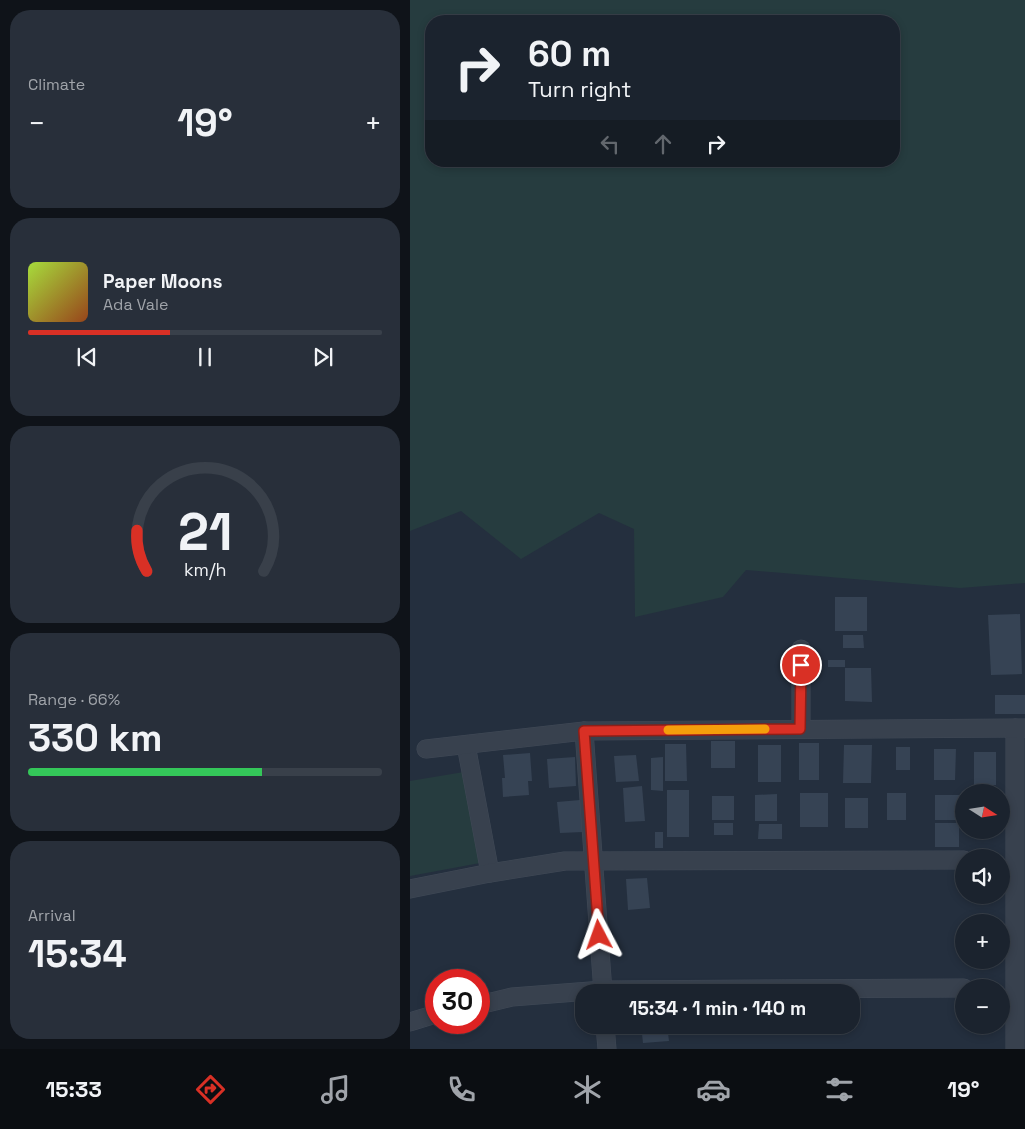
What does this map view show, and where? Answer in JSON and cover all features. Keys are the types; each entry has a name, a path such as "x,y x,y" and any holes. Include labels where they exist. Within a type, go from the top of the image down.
{"street":[{"path":"800,729 801,649"},
{"path":"426,748 584,731 1020,728 1009,849"},
{"path":"584,731 603,984"},
{"path":"466,745 490,873"},
{"path":"410,889 490,873 565,861 955,860"},
{"path":"1008,904 1008,979"},
{"path":"860,989 955,988"},
{"path":"490,1002 512,997 575,993"},
{"path":"1010,1005 1015,1049"},
{"path":"410,1022 425,1017"},
{"path":"606,1034 607,1049"}],"green space":[{"path":"410,0 1025,0 1025,583 960,588 746,570 723,597 635,617 634,529 599,513 521,559 461,511 410,531"},
{"path":"464,772 480,863 410,876 410,781"}],"building":[{"path":"835,597 867,597 867,631 835,631"},
{"path":"1020,614 1022,674 991,675 988,615"},
{"path":"843,635 863,635 864,648 843,648"},
{"path":"828,660 845,660 845,667 828,667"},
{"path":"845,668 871,668 872,702 845,701"},
{"path":"995,695 1025,695 1025,714 995,714"},
{"path":"711,741 735,741 735,768 711,768"},
{"path":"799,743 819,743 819,780 799,780"},
{"path":"665,744 686,744 687,781 665,781"},
{"path":"758,745 781,745 781,782 758,782"},
{"path":"844,745 872,745 871,783 843,783"},
{"path":"896,747 910,747 910,770 896,770"},
{"path":"934,749 956,749 955,780 934,780"},
{"path":"974,752 996,752 996,784 974,784"},
{"path":"530,753 532,781 528,781 529,795 503,797 502,778 505,778 503,755"},
{"path":"636,755 639,781 616,782 614,756"},
{"path":"575,757 576,786 549,788 547,759"},
{"path":"663,757 663,791 651,790 651,758"},
{"path":"642,786 645,821 625,822 623,788"},
{"path":"667,790 689,790 689,837 667,837"},
{"path":"800,793 828,793 828,827 800,827"},
{"path":"887,793 906,793 906,820 887,820"},
{"path":"777,794 777,821 755,821 755,795"},
{"path":"935,795 955,795 955,820 935,820"},
{"path":"712,796 734,796 734,820 712,820"},
{"path":"845,798 868,798 868,828 845,828"},
{"path":"580,800 583,832 560,833 557,802"},
{"path":"714,823 733,823 733,835 714,835"},
{"path":"935,823 955,823 955,839 959,839 959,847 935,847"},
{"path":"759,824 782,824 782,839 758,839"},
{"path":"655,832 663,832 663,848 655,848"},
{"path":"647,878 650,908 628,910 626,879"},
{"path":"642,1034 668,1034 669,1041 643,1043"}],"slow traffic":[{"path":"668,730 765,729"}],"route":[{"path":"599,935 584,731 800,729 801,665"}]}
